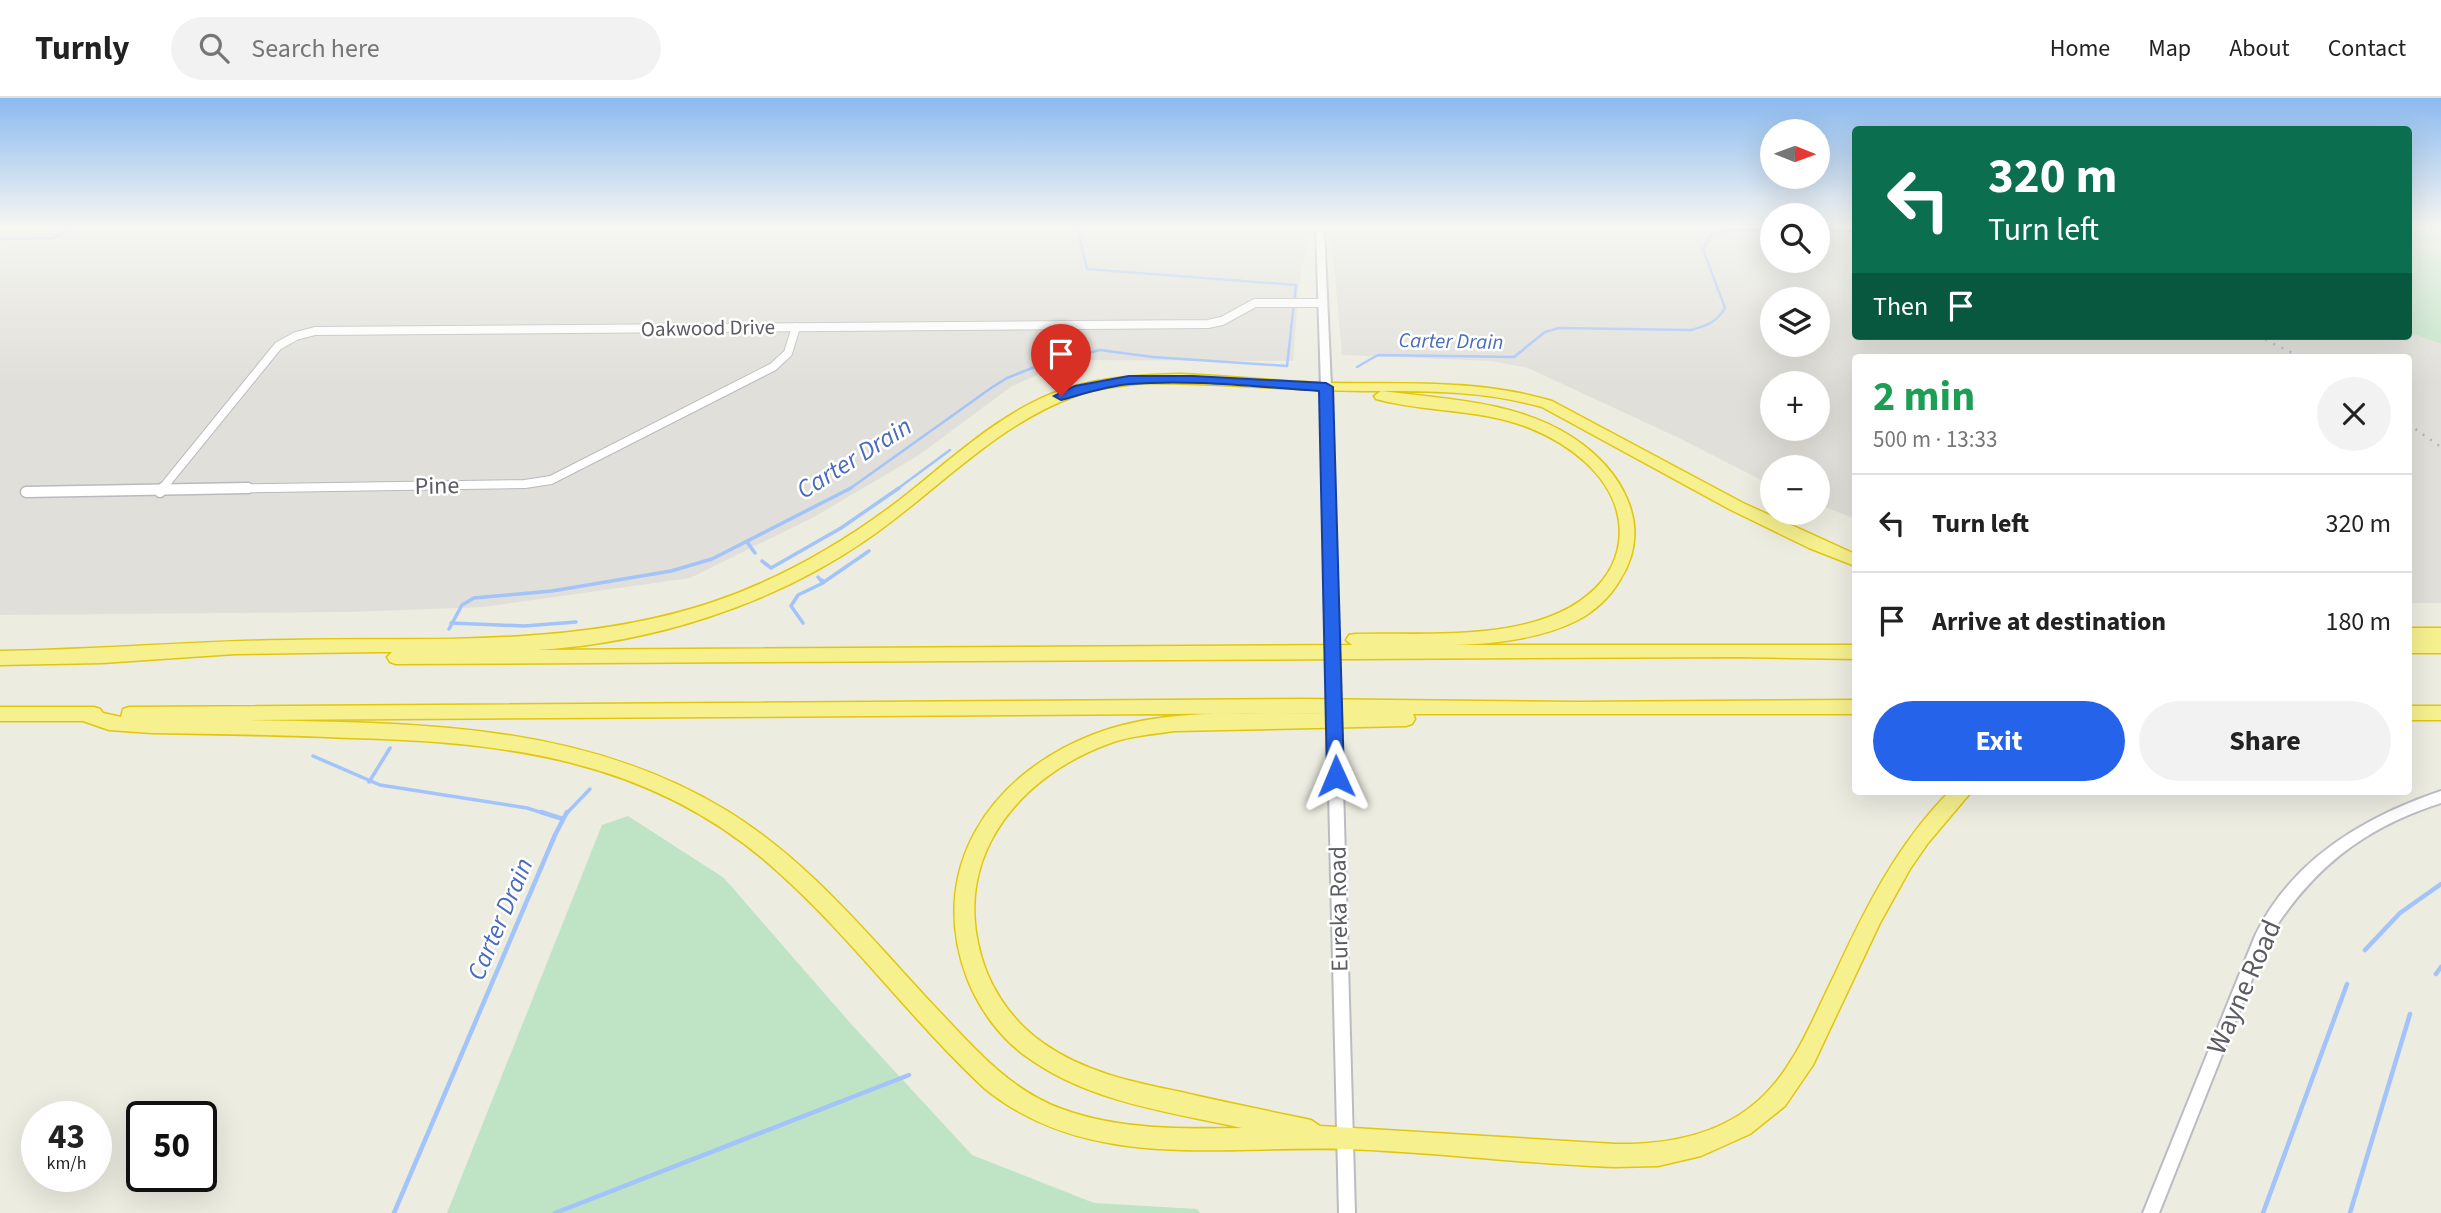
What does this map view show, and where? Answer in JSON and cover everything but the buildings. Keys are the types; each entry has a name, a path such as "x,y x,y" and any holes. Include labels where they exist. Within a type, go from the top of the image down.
{"highway":[{"path":"90,656 163,648 524,643 566,640 629,629 701,611 761,590 805,570 858,538 1041,405 1080,389 1129,380 1326,387 1472,388 1528,398 1557,409 1811,544 1852,559"},
{"path":"1092,653 1301,642 1478,637 1514,632 1564,619 1589,604 1613,581 1624,560 1628,521 1620,494 1600,466 1572,443 1539,425 1489,410 1326,387"},
{"path":"2412,634 2441,634"},
{"path":"2412,646 2441,646"},
{"path":"0,657 1725,650 1852,652"},
{"path":"2412,702 2441,702"},
{"path":"0,714 1299,706 1580,709 1852,707"},
{"path":"1345,1138 1108,1087 1058,1065 1026,1045 1000,1018 971,966 965,937 964,895 971,862 982,835 1000,809 1053,763 1103,738 1137,729 1173,724 1462,717 1580,709"},
{"path":"2412,713 2441,713"},
{"path":"84,714 109,723 140,725 480,736 546,747 599,760 648,779 710,809 755,840 808,888 980,1069 1018,1099 1048,1115 1081,1127 1154,1137 1345,1138 1516,1152 1636,1156 1664,1154 1726,1135 1767,1108 1794,1076 1877,908 1905,858 1931,822 1958,795"}],"main road":[{"name":"Eureka Road","path":"1322,279 1347,1213"},
{"name":"Wayne Road","path":"2151,1213 2262,936 2273,918 2298,883 2346,839 2389,816 2441,797"}],"street":[{"name":"Oakwood Drive","path":"160,492 278,346 306,333 1208,324 1222,321 1255,303 1323,303"},
{"name":"Pine","path":"26,492 160,492 524,484 551,480 773,367 788,353 796,327"}],"shaded area":[{"path":"0,279 1300,279 1293,361 1076,360 1012,386 919,455 814,517 690,578 483,607 347,612 0,615"},
{"path":"1335,279 1852,279 1852,340 2412,340 2412,333 2441,344 2441,603 2412,603 2412,354 1852,354 1852,518 1830,509 1830,455 1760,455 1760,479 1679,438 1528,368 1491,361 1342,355"}],"green space":[{"path":"2412,279 2441,279 2441,344 2412,333"},
{"path":"628,816 724,878 852,1025 972,1155 1094,1203 1197,1209 1200,1213 447,1213 602,825"}],"waterway":[{"name":"Carter Drain","path":"850,488 991,388 1007,378 1040,365 1100,350 1153,357 1287,366 1296,285 1218,279"},
{"name":"Carter Drain","path":"1357,367 1378,355 1514,357 1545,332 1559,328 1691,330 1711,323 1725,308 1714,279"},
{"path":"896,490 950,450"},
{"name":"Carter Drain","path":"452,623 462,605 474,598 552,591 671,571 712,559 850,488"},
{"path":"762,561 771,568 841,528 899,488"},
{"path":"747,542 755,553"},
{"path":"822,580 824,582 869,551"},
{"path":"803,623 791,606 798,595 823,583 818,577"},
{"path":"452,623 524,626 576,622"},
{"name":"Carter Drain","path":"449,629 452,623"},
{"name":"Carter Drain","path":"370,781 390,748"},
{"path":"313,756 370,781"},
{"name":"Carter Drain","path":"370,781 380,785 527,808 546,814"},
{"path":"566,814 590,789"},
{"name":"Carter Drain","path":"541,812 563,819"},
{"name":"Carter Drain","path":"394,1213 567,812"},
{"path":"2365,950 2400,913 2441,884"},
{"path":"2436,974 2441,967"},
{"path":"2263,1213 2347,984"},
{"path":"2350,1213 2410,1014"},
{"path":"555,1213 909,1075"}],"railway":[{"path":"2265,340 2295,354"},
{"path":"2412,427 2441,447"}],"route":[{"path":"1061,396 1080,389 1129,380 1193,380 1326,387 1336,776"}]}
